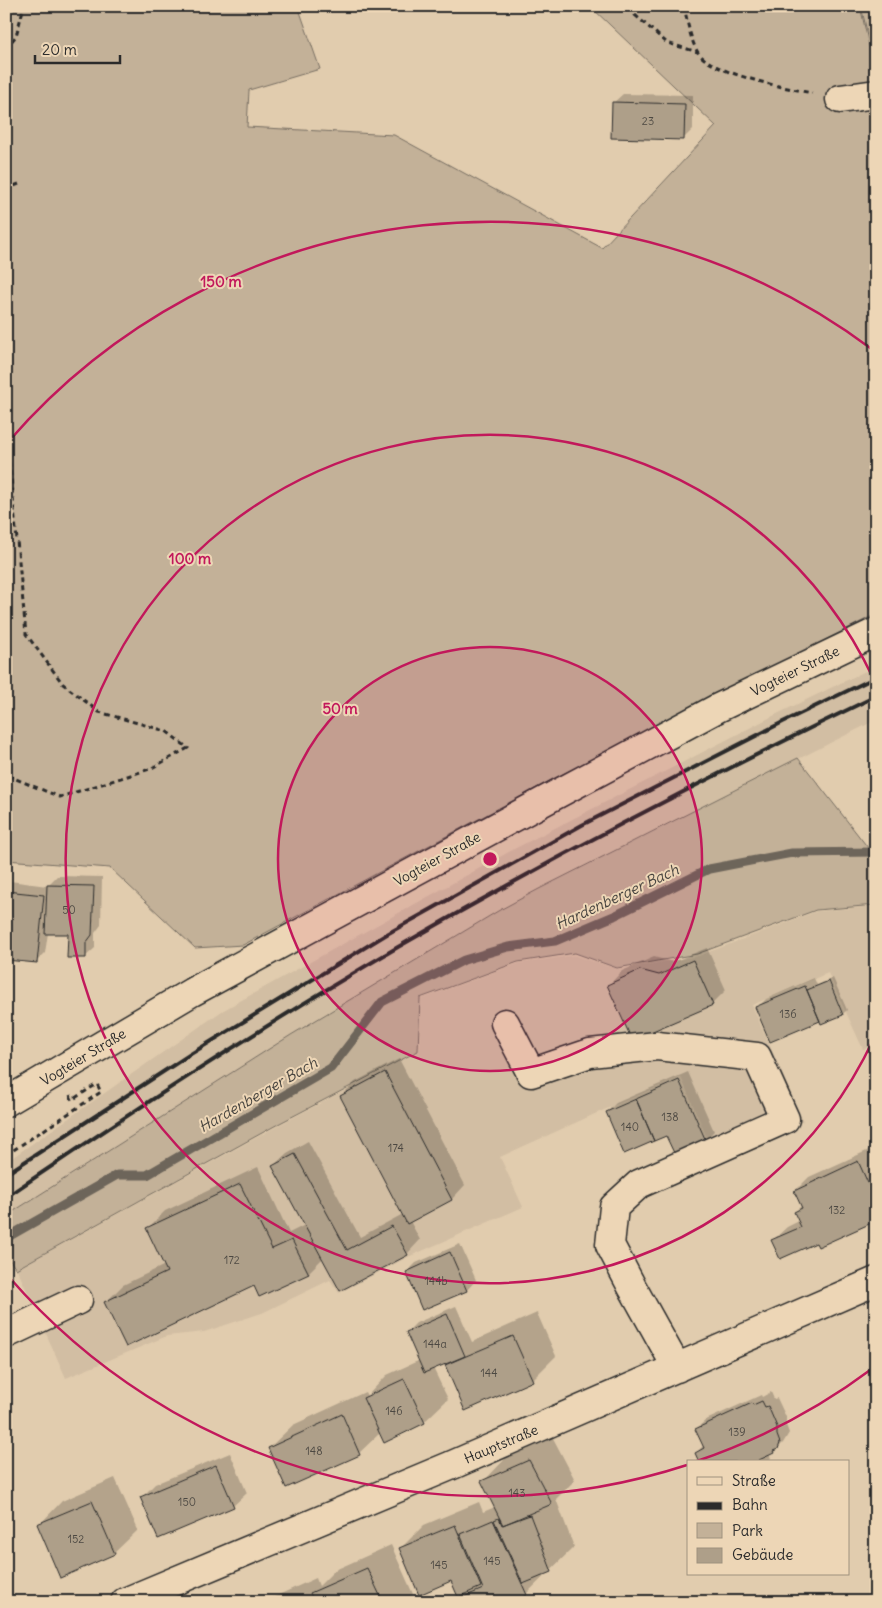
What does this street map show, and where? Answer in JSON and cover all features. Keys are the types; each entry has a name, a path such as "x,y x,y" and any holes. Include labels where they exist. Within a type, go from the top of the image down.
{"main road":[{"path":"840,99 876,94"},
{"name":"Vogteier Straße","path":"6,1102 192,992 568,788 718,708 876,632"},
{"path":"505,1023 531,1073 590,1053 657,1046 757,1058 785,1119 639,1184 614,1207 610,1245 678,1368"},
{"name":"Hauptstraße","path":"125,1602 450,1466 876,1281"},
{"path":"6,1334 78,1300"}],"path":[{"path":"6,48 16,36 24,6"},
{"path":"634,6 635,14 667,43 698,52 718,68 773,85 840,99"},
{"path":"684,6 698,52"},
{"path":"6,189 19,184"},
{"path":"6,426 26,634 63,684 100,712 166,731 188,748 150,770 60,797 6,775"},
{"path":"6,1155 101,1092"}],"shaded area":[{"path":"876,666 876,720 539,889 244,1065 6,1216 6,1162 222,1011 516,848 777,714"},
{"path":"876,906 876,1047 863,1049 828,973 752,1005 803,1121 717,1162 681,1077 500,1157 523,1207 408,1257 339,1293 330,1280 262,1313 204,1332 167,1336 66,1378 17,1269 281,1124 419,1051 420,999 519,963 574,955 618,969 698,956 817,911"}],"green space":[{"path":"6,6 298,6 320,69 249,90 247,127 394,135 602,248 716,126 590,6 860,6 876,76 876,614 557,777 243,945 195,948 110,868 6,860"},
{"path":"861,6 876,6 876,70"},
{"path":"798,758 876,858 876,905 816,910 697,954 617,968 575,953 518,962 420,998 418,1051 280,1123 16,1269 6,1255 6,1216 291,1035 498,911"}],"building":[{"path":"612,102 685,104 684,140 611,138"},
{"path":"47,885 94,886 92,935 86,943 86,958 67,958 68,934 45,934"},
{"path":"6,891 44,895 37,963 6,960"},
{"path":"693,960 713,1005 632,1040 607,985 640,970 659,975"},
{"path":"829,981 843,1015 821,1024 807,990"},
{"path":"805,986 820,1021 770,1042 755,1007"},
{"path":"385,1072 452,1200 407,1224 340,1096"},
{"path":"679,1080 706,1141 675,1155 666,1136 654,1141 636,1099"},
{"path":"636,1099 654,1141 624,1154 606,1112"},
{"path":"295,1154 347,1250 392,1226 408,1255 340,1291 272,1166"},
{"path":"858,1161 876,1201 876,1221 818,1247 816,1243 780,1259 771,1240 801,1227 794,1212 802,1208 794,1191"},
{"path":"240,1184 272,1249 292,1240 309,1274 259,1297 254,1286 126,1347 104,1302 167,1272 146,1228"},
{"path":"450,1252 467,1291 422,1310 406,1272"},
{"path":"447,1314 465,1356 424,1373 406,1332"},
{"path":"513,1336 533,1381 465,1411 445,1365"},
{"path":"404,1379 425,1423 384,1443 363,1398"},
{"path":"762,1401 765,1407 768,1406 777,1427 780,1443 778,1449 759,1460 698,1460 695,1453 704,1448 695,1429 752,1403 753,1405"},
{"path":"342,1414 360,1455 286,1488 268,1448"},
{"path":"529,1460 552,1504 503,1525 481,1481"},
{"path":"216,1465 234,1507 158,1539 140,1497"},
{"path":"92,1501 115,1554 60,1578 37,1524"},
{"path":"530,1515 552,1572 523,1584 494,1520 499,1518 502,1525"},
{"path":"493,1520 527,1595 513,1602 460,1602 459,1599 483,1589 460,1534"},
{"path":"455,1525 481,1587 458,1597 451,1581 419,1595 399,1548"},
{"path":"367,1568 383,1602 314,1602 310,1593"}],"waterway":[{"name":"Hardenberger Bach","path":"6,1238 117,1175 147,1175 331,1068 382,1002 464,960 508,947 555,941 614,916 709,869 792,853 876,852"}],"railway":[{"path":"6,1174 189,1055 387,934 582,825 783,722 876,677"},
{"path":"6,1197 200,1069 398,947 635,817 755,755 876,696"}]}
